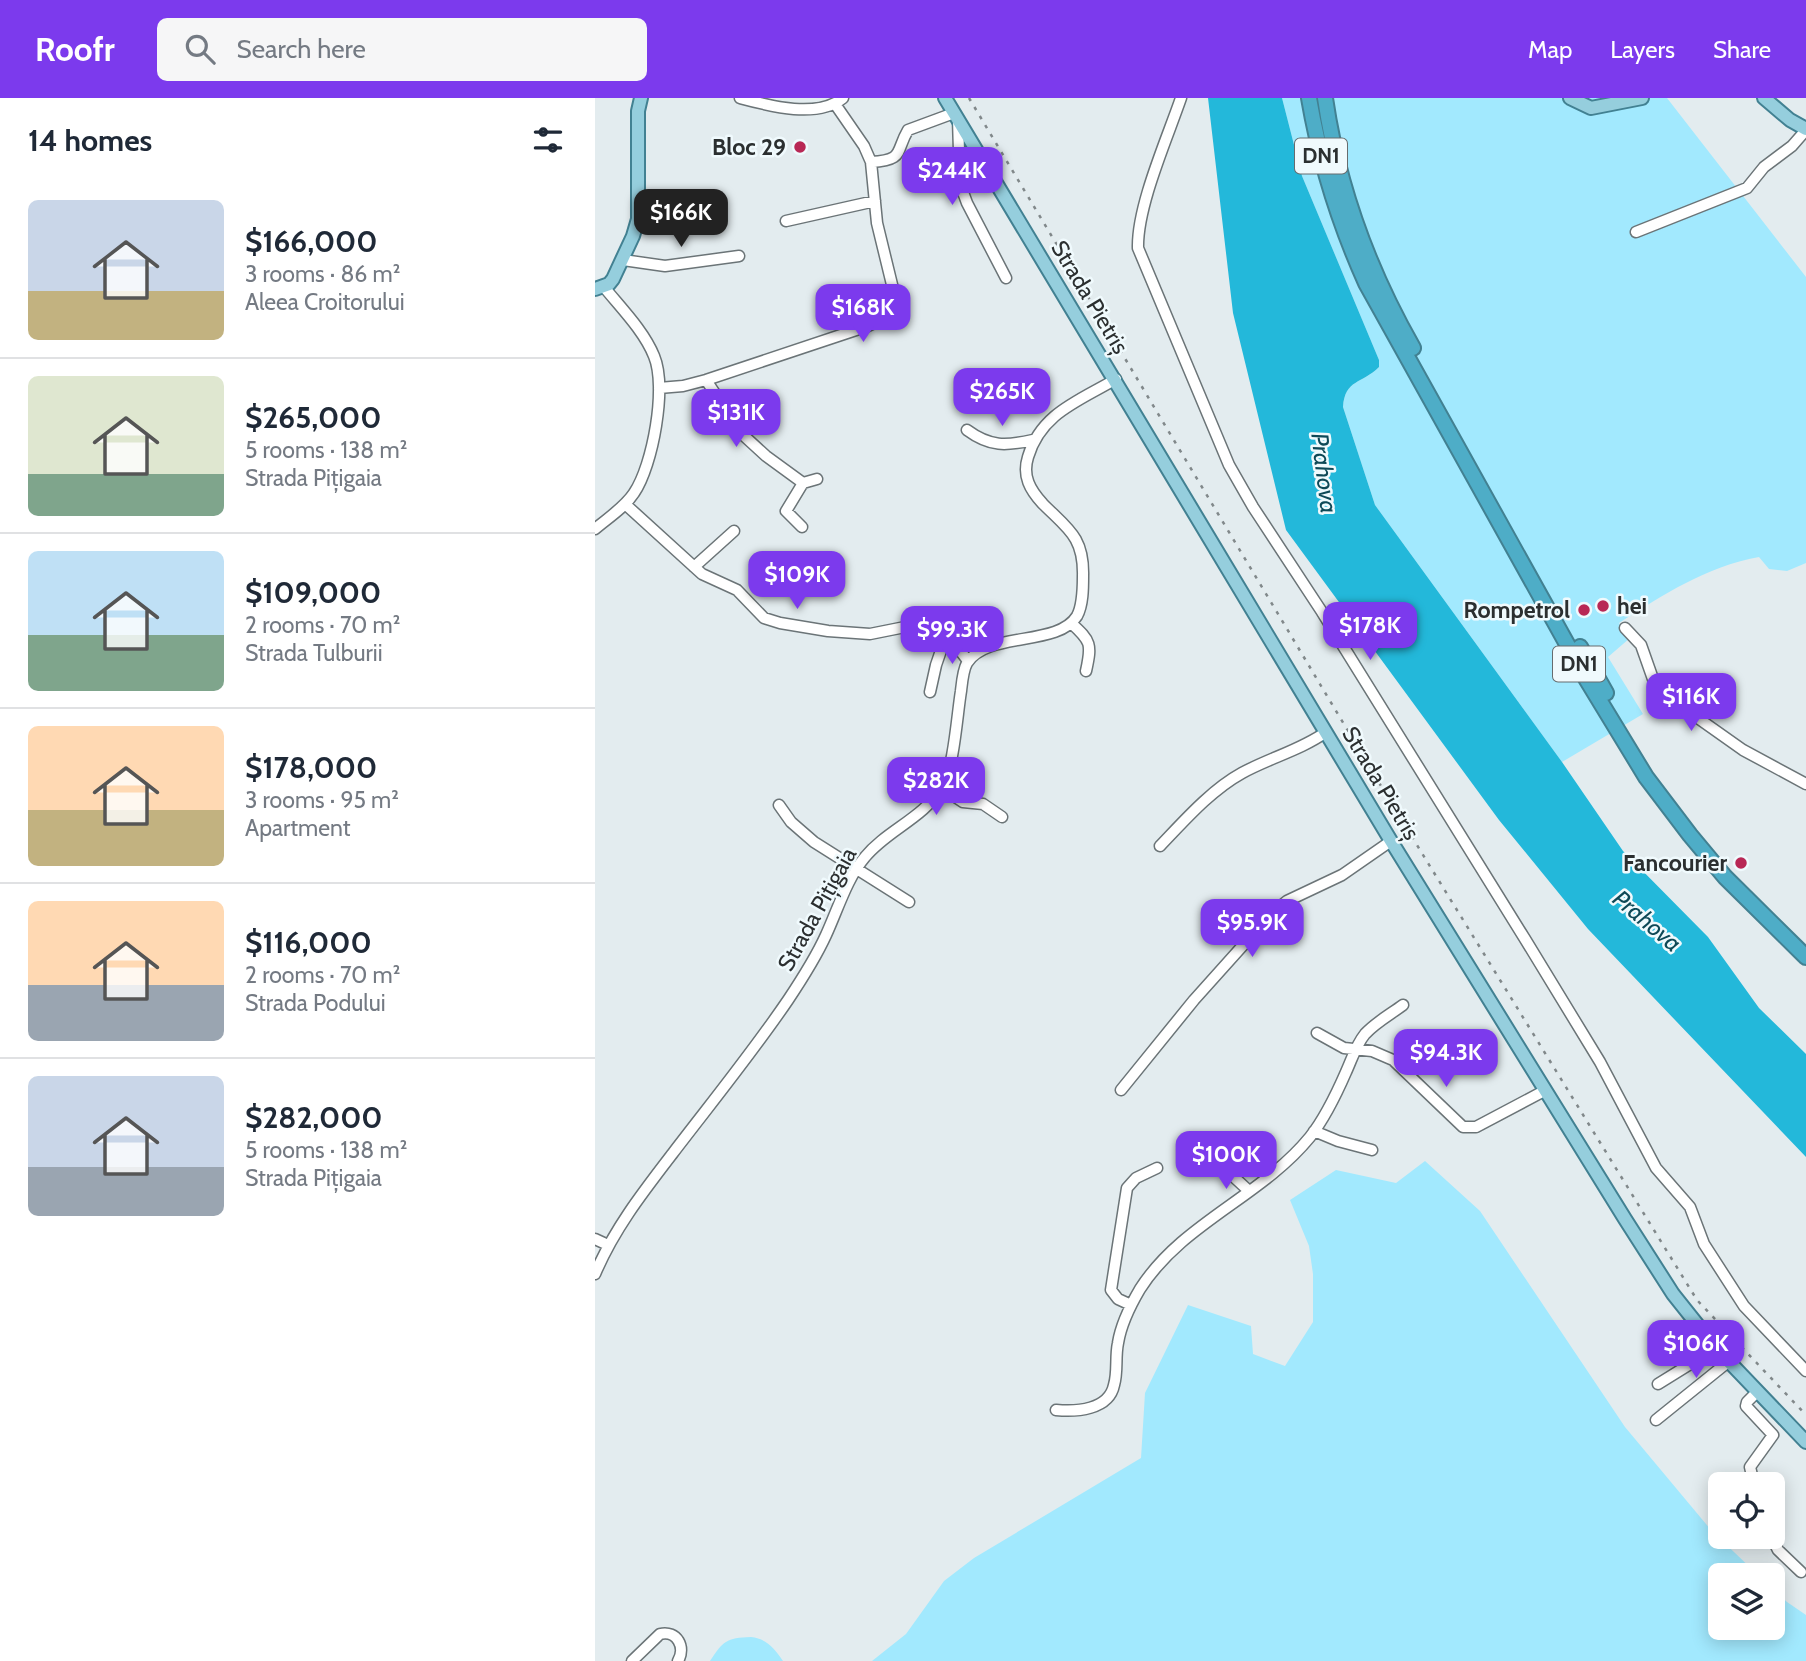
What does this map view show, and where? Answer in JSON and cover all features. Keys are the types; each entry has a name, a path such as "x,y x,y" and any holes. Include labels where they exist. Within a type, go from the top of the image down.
{"highway":[{"name":"DN1","path":"1309,98 1331,194 1366,283 1587,680 1647,777 1690,835 1745,899 1806,957"},
{"name":"DN1","path":"1325,98 1343,187 1375,276 1619,718 1654,772 1707,842 1751,892 1806,945"}],"main road":[{"path":"599,288 613,279 638,219 638,111 641,98"},
{"name":"Strada Pietriș","path":"945,98 1391,841 1544,1091 1673,1294 1728,1362 1806,1442"},
{"path":"1570,98 1591,108 1638,99"},
{"path":"1764,98 1806,130"}],"street":[{"path":"659,388 706,380 868,326 891,311 895,301 879,230 871,162 839,101 823,108 799,108 740,98"},
{"path":"1181,98 1151,184 1139,230 1138,248 1229,465 1600,1062 1656,1168 1690,1207 1704,1244 1737,1296 1806,1371"},
{"path":"871,162 889,160 898,154 908,130 956,116 960,184 1006,278"},
{"path":"1636,232 1747,188 1764,167 1792,146 1806,130"},
{"path":"786,221 874,201"},
{"path":"623,260 665,266 739,256"},
{"path":"595,529 634,493 651,447 659,388 658,369 651,348 599,288"},
{"path":"1002,817 983,804 963,802 942,788 948,770 963,679 968,661 985,650 1054,631 1071,623 1080,609 1083,555 1075,536 1042,502 1028,483 1025,466 1033,440 1045,423 1116,379"},
{"path":"706,380 742,434 766,456 803,483"},
{"path":"967,430 982,441 1004,444 1033,440"},
{"path":"802,527 786,511 803,483 817,479"},
{"path":"625,504 702,574 731,585 764,618 780,624 870,634 930,622 937,624 947,633 968,661"},
{"path":"694,567 733,531"},
{"path":"1071,623 1089,641 1086,670"},
{"path":"1625,628 1641,645 1653,679 1661,692 1743,750 1806,783"},
{"path":"930,692 947,633"},
{"path":"1160,846 1213,794 1238,775 1307,744 1326,732"},
{"name":"Strada Pițigaia","path":"595,1274 608,1245 632,1206 761,1039 789,998 825,937 857,868 877,845 926,806 942,788"},
{"path":"779,805 791,822 814,842 909,902"},
{"path":"1121,1090 1194,1000 1271,914 1287,901 1342,875 1391,841"},
{"path":"1056,1410 1087,1409 1109,1396 1115,1385 1119,1337 1131,1305 1151,1273 1165,1256 1202,1224 1249,1191 1297,1151 1314,1131 1337,1093 1356,1049 1373,1027 1403,1005"},
{"path":"1317,1033 1345,1048 1372,1051 1402,1066 1463,1127 1476,1127 1544,1091"},
{"path":"1314,1131 1338,1141 1373,1150"},
{"path":"1223,1167 1249,1191"},
{"path":"1131,1305 1118,1298 1111,1290 1125,1194 1130,1183 1157,1168"},
{"path":"595,1239 608,1245"},
{"path":"1658,1384 1716,1348"},
{"path":"1656,1420 1728,1362"},
{"path":"1751,1472 1750,1468 1773,1435 1746,1406 1756,1392"},
{"path":"1779,1549 1801,1572"},
{"path":"632,1661 660,1634 671,1634 678,1639 682,1650 678,1661"}],"shaded area":[{"path":"1282,98 1667,98 1806,277 1806,563 1787,571 1769,569 1759,557 1721,567 1686,583 1619,623 1630,638 1608,657 1643,714 1562,762 1375,505 1343,407 1347,391 1379,367 1379,360 1302,176"},
{"path":"1425,1161 1480,1211 1625,1427 1708,1526 1708,1549 1731,1549 1745,1563 1708,1563 1708,1640 1785,1640 1785,1600 1806,1615 1806,1661 872,1661 906,1634 944,1581 974,1558 1141,1458 1145,1393 1188,1305 1251,1326 1253,1354 1285,1366 1313,1322 1313,1274 1309,1246 1290,1200 1336,1170 1396,1183"},
{"path":"751,1637 770,1645 783,1661 710,1661 726,1642"}],"water":[{"name":"Prahova","path":"1208,98 1282,98 1302,176 1379,360 1379,367 1347,391 1343,407 1375,505 1562,762 1623,851 1708,937 1759,1008 1806,1054 1806,1157 1588,929 1499,820 1286,530 1233,313"}],"railway":[{"path":"969,98 1396,811 1697,1300 1806,1415"}],"place":[{"name":"Bloc 29","path":"800,147"},
{"name":"hei","path":"1603,606"},
{"name":"Rompetrol","path":"1584,610"},
{"name":"Fancourier","path":"1741,863"}]}
